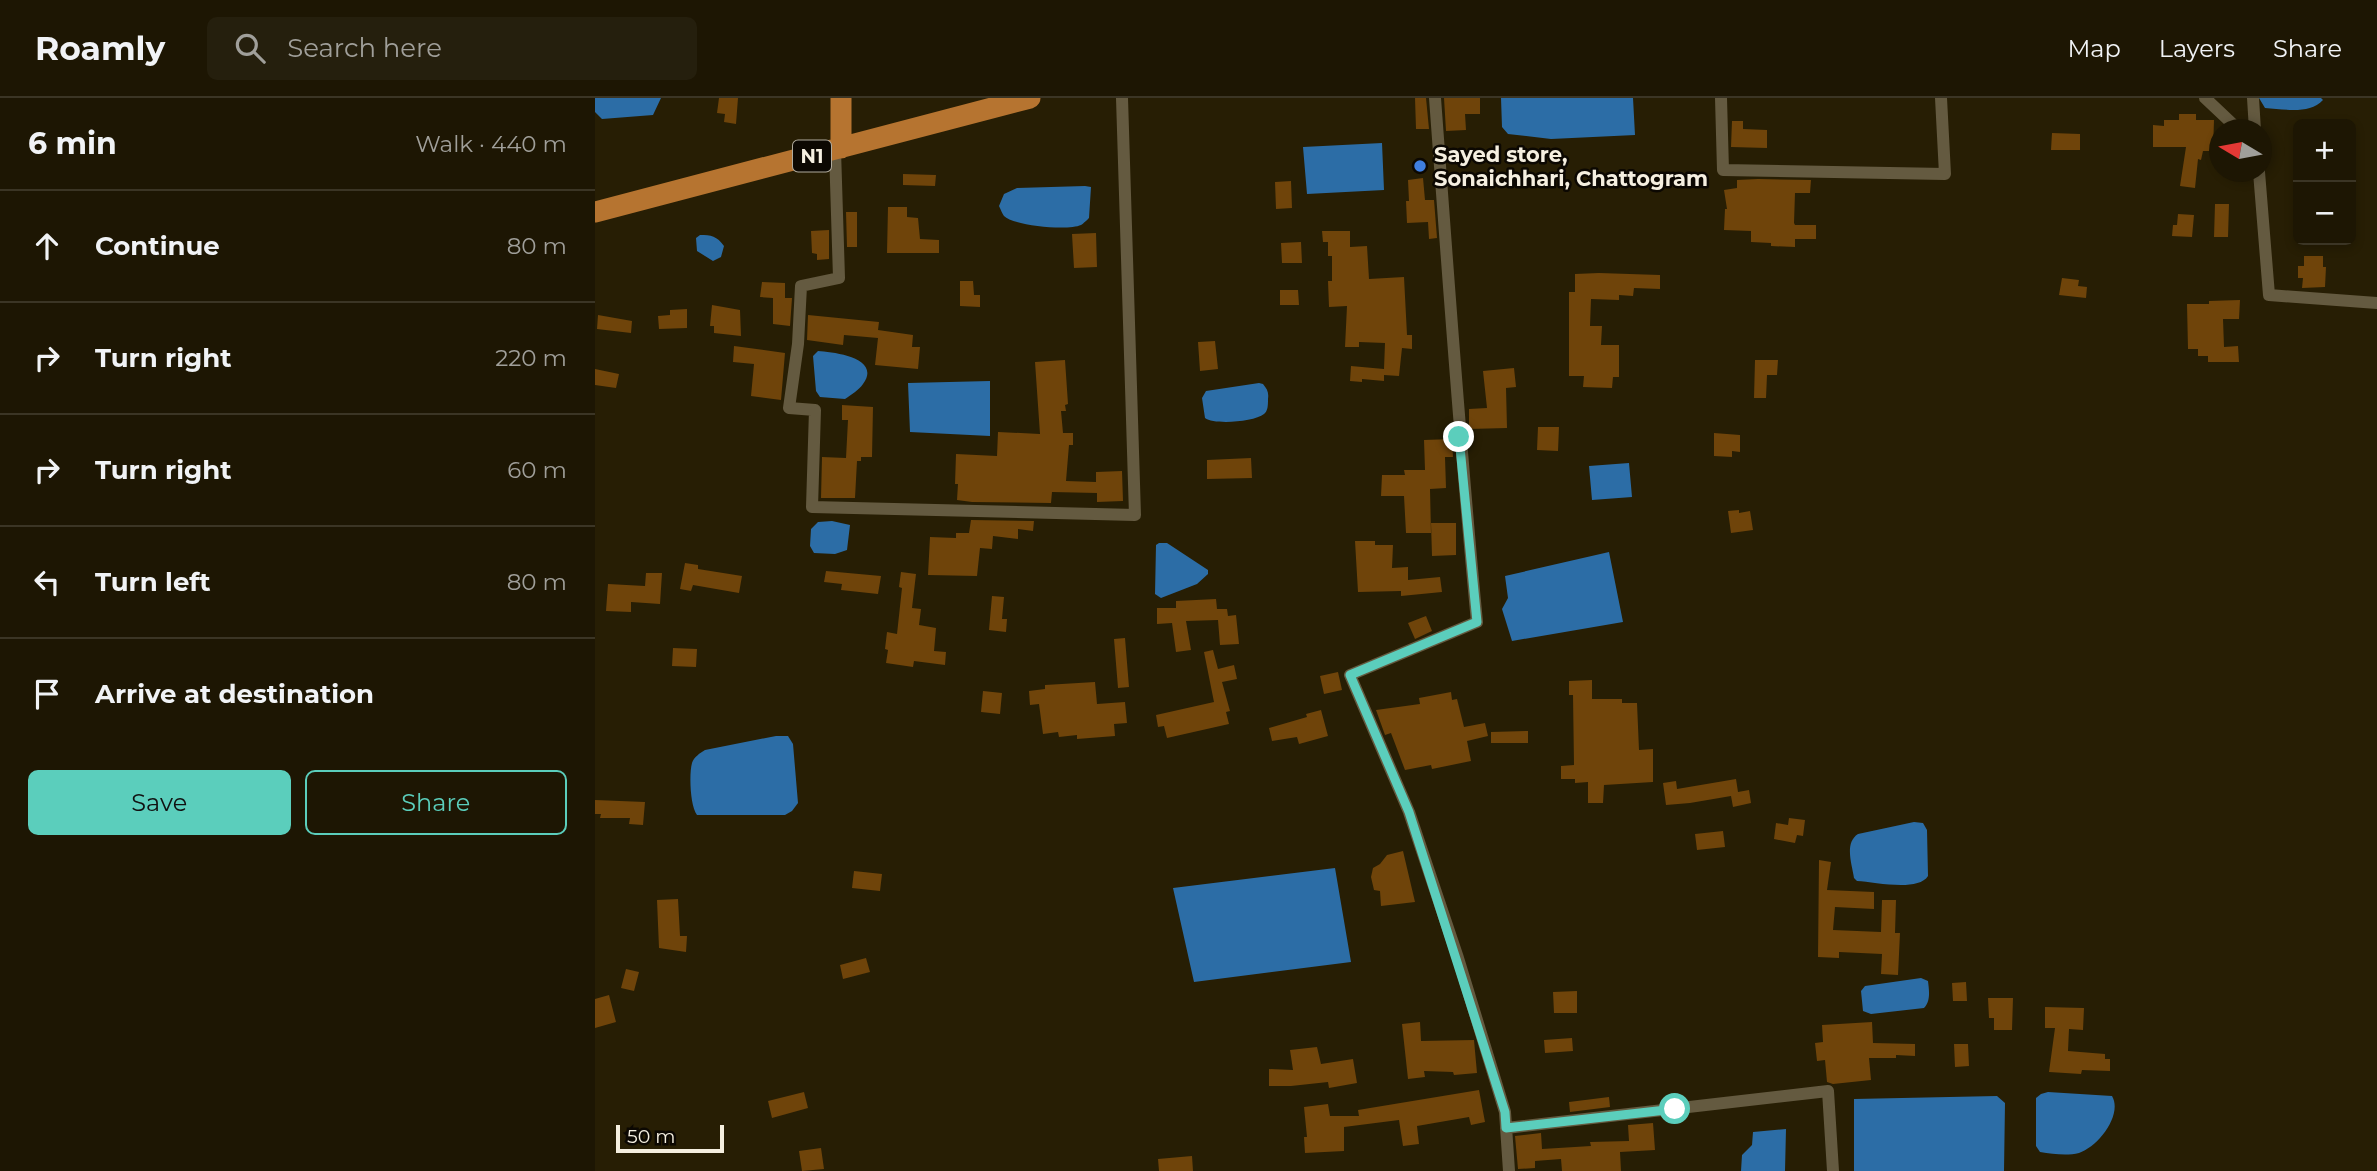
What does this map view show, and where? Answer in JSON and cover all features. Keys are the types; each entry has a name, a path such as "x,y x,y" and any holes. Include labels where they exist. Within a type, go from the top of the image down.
{"highway":[{"path":"838,149 841,98"},
{"name":"N1","path":"595,212 1030,98"}],"street":[{"path":"838,149 839,278 801,286 798,344 789,408 815,410 812,506 1135,514 1122,98"},
{"path":"1435,98 1459,437 1477,622 1350,675 1409,812 1505,1112 1509,1171"},
{"path":"1721,98 1723,170 1945,174 1941,98"},
{"path":"2205,98 2227,119"},
{"path":"2252,98 2254,119"},
{"path":"2260,182 2269,295 2377,303"},
{"path":"1506,1128 1828,1091 1833,1171"}],"water":[{"path":"595,98 661,98 653,115 602,119 595,112"},
{"path":"1501,98 1633,98 1635,135 1551,139 1508,134 1502,127"},
{"path":"2259,98 2323,100 2311,108 2288,110 2265,108"},
{"path":"1382,143 1384,190 1307,194 1303,147"},
{"path":"1091,187 1089,218 1074,227 1041,226 1010,220 1004,216 999,206 1004,194 1017,188"},
{"path":"700,235 719,240 724,246 721,257 713,261 697,251 696,238"},
{"path":"818,351 844,355 861,362 867,375 861,386 845,399 820,397 816,391 813,356"},
{"path":"990,381 990,436 910,432 908,383"},
{"path":"1263,384 1268,392 1264,414 1234,422 1205,418 1202,398 1206,391"},
{"path":"1629,463 1632,497 1592,500 1589,466"},
{"path":"832,521 850,525 847,550 835,554 814,553 810,546 811,529 818,522"},
{"path":"1167,543 1208,570 1208,574 1197,584 1161,598 1155,594 1156,545"},
{"path":"1609,552 1623,622 1512,641 1502,609 1508,598 1505,576"},
{"path":"788,736 793,744 798,803 792,811 785,815 697,815 690,782 692,763 696,757 705,750"},
{"path":"1914,822 1923,823 1927,830 1928,876 1923,881 1895,885 1857,881 1854,878 1850,848 1858,834"},
{"path":"1335,868 1351,962 1194,982 1173,888"},
{"path":"1921,978 1928,981 1929,988 1929,999 1924,1008 1871,1014 1863,1011 1861,991 1865,986"},
{"path":"2048,1092 2112,1096 2114,1112 2107,1129 2094,1144 2079,1153 2065,1155 2040,1152 2036,1146 2036,1098"},
{"path":"1997,1096 2005,1103 2004,1171 1854,1171 1854,1099"},
{"path":"1786,1129 1785,1171 1741,1171 1742,1155 1752,1145 1753,1132"}],"building":[{"path":"719,98 738,98 736,124 724,122 725,114 717,113"},
{"path":"1415,98 1426,98 1429,129 1416,129"},
{"path":"1444,98 1480,98 1480,114 1465,114 1466,130 1446,131"},
{"path":"2179,114 2196,114 2196,120 2209,120 2209,151 2203,151 2201,160 2198,159 2195,188 2180,186 2186,147 2153,147 2153,125 2164,126 2164,120 2179,120"},
{"path":"1732,121 1743,121 1743,129 1767,130 1767,148 1731,147"},
{"path":"2052,133 2080,134 2080,150 2051,150"},
{"path":"903,174 936,175 935,186 903,185"},
{"path":"1423,178 1425,200 1434,200 1437,238 1429,239 1428,222 1407,223 1408,180"},
{"path":"1737,180 1811,180 1810,193 1795,193 1794,223 1816,225 1816,239 1795,239 1795,247 1771,246 1771,243 1751,242 1751,231 1724,230 1727,209 1724,190 1737,188"},
{"path":"1291,181 1292,208 1276,209 1275,182"},
{"path":"2215,204 2229,204 2228,237 2214,237"},
{"path":"888,207 907,207 907,217 918,218 920,239 939,240 939,253 887,253"},
{"path":"846,212 857,212 857,247 847,247"},
{"path":"2178,214 2194,215 2192,237 2172,236"},
{"path":"829,230 829,259 817,260 817,254 812,253 811,231"},
{"path":"1322,231 1350,231 1350,247 1367,246 1369,279 1404,277 1407,335 1412,335 1412,349 1402,348 1399,376 1384,375 1384,381 1350,381 1351,366 1384,369 1385,343 1359,342 1359,347 1345,347 1347,306 1329,307 1328,281 1332,281 1332,256 1328,256 1328,242 1323,242"},
{"path":"1096,233 1097,267 1074,268 1072,234"},
{"path":"1301,242 1302,263 1282,263 1281,243"},
{"path":"2304,256 2323,256 2323,267 2326,267 2325,287 2302,288 2303,278 2298,278 2298,266 2304,266"},
{"path":"1575,274 1660,275 1660,289 1634,288 1633,296 1619,295 1619,300 1591,299 1590,326 1602,326 1601,345 1619,345 1619,377 1613,377 1612,388 1583,387 1584,376 1569,376 1569,292 1575,292"},
{"path":"2062,278 2079,280 2078,286 2087,287 2086,298 2059,295"},
{"path":"960,281 973,281 974,295 980,295 980,307 960,306"},
{"path":"762,282 785,283 785,298 792,298 790,326 773,324 773,298 760,297"},
{"path":"1280,290 1298,290 1299,305 1280,305"},
{"path":"2240,300 2239,319 2223,319 2224,347 2238,346 2239,362 2208,362 2208,356 2198,356 2198,349 2188,349 2187,304"},
{"path":"712,305 740,310 741,336 714,333 714,326 710,326"},
{"path":"687,309 687,328 659,329 658,316 670,315 670,310"},
{"path":"598,315 632,321 631,333 597,329"},
{"path":"808,315 879,322 878,330 913,335 912,347 920,347 918,369 875,365 878,338 844,335 843,345 807,340"},
{"path":"1215,341 1218,369 1200,371 1198,342"},
{"path":"734,346 785,353 781,400 751,396 754,364 733,362"},
{"path":"1065,360 1068,404 1065,405 1066,411 1061,411 1063,433 1073,433 1073,445 1069,445 1066,481 1096,482 1096,472 1122,471 1123,501 1097,502 1097,493 1052,492 1051,503 957,500 956,454 997,456 998,432 1040,434 1035,362"},
{"path":"1755,360 1778,360 1777,375 1767,375 1766,398 1754,398"},
{"path":"1514,368 1516,387 1506,388 1507,428 1469,429 1469,409 1487,408 1483,371"},
{"path":"595,369 619,374 616,388 595,385"},
{"path":"842,405 873,407 872,457 861,457 861,461 857,461 855,498 821,498 822,457 846,458 848,420 842,420"},
{"path":"1538,427 1559,427 1558,451 1537,450"},
{"path":"1714,433 1740,435 1740,452 1732,451 1732,457 1714,456"},
{"path":"1452,439 1453,457 1445,457 1446,488 1430,489 1431,533 1406,533 1404,496 1381,496 1382,475 1405,475 1404,470 1425,470 1424,440"},
{"path":"1251,458 1252,478 1207,479 1207,460"},
{"path":"1739,510 1739,513 1750,511 1753,530 1731,533 1728,511"},
{"path":"971,520 1034,521 1033,531 1018,529 1018,539 993,536 992,549 980,548 977,576 928,575 930,537 956,538 956,533 969,533"},
{"path":"1431,523 1456,523 1456,555 1432,556"},
{"path":"1355,541 1393,545 1392,568 1408,567 1408,580 1440,577 1442,592 1401,596 1401,591 1358,592"},
{"path":"685,563 698,565 698,569 742,576 739,593 693,585 691,591 680,589"},
{"path":"826,571 881,576 878,594 841,590 842,584 824,582"},
{"path":"901,572 916,574 912,608 921,609 919,625 936,628 934,651 946,652 945,665 914,661 913,667 886,663 887,632 897,634"},
{"path":"646,573 662,573 660,604 631,602 631,612 606,611 608,584 645,586"},
{"path":"992,596 1004,597 1002,619 1007,619 1006,632 989,630"},
{"path":"1216,599 1217,609 1227,609 1228,616 1236,615 1239,644 1220,645 1218,620 1186,621 1191,650 1176,652 1172,623 1157,624 1157,608 1176,608 1176,601"},
{"path":"1426,616 1432,631 1415,639 1408,623"},
{"path":"1125,638 1129,687 1118,688 1114,639"},
{"path":"673,648 697,649 696,667 672,666"},
{"path":"1213,650 1218,669 1234,665 1237,679 1222,682 1230,711 1226,712 1229,724 1167,738 1164,726 1158,727 1156,715 1214,702 1204,652"},
{"path":"1338,672 1342,690 1324,694 1320,676"},
{"path":"1592,680 1592,699 1622,699 1622,703 1637,703 1639,750 1653,749 1653,782 1604,785 1603,803 1588,803 1588,782 1575,783 1575,779 1561,779 1561,766 1574,765 1573,695 1569,695 1569,681"},
{"path":"1095,682 1097,704 1125,702 1127,723 1114,724 1115,736 1077,739 1077,735 1059,737 1058,732 1043,734 1039,704 1030,705 1029,691 1045,689 1045,685"},
{"path":"983,691 1002,693 1000,714 981,712"},
{"path":"1451,692 1452,700 1457,699 1464,727 1485,723 1488,736 1467,741 1471,761 1432,769 1431,765 1405,770 1391,733 1385,735 1376,710 1420,704 1419,698"},
{"path":"1321,710 1328,736 1299,744 1297,737 1272,741 1269,728"},
{"path":"1528,731 1528,743 1491,743 1491,732"},
{"path":"1736,779 1738,792 1749,790 1751,803 1733,807 1731,796 1666,805 1663,783 1676,781 1677,789"},
{"path":"595,800 645,802 643,825 629,824 630,818 600,818 601,814 595,814"},
{"path":"1789,818 1805,820 1803,836 1797,835 1795,843 1774,839 1776,823 1788,825"},
{"path":"1723,831 1725,847 1697,850 1695,834"},
{"path":"1403,851 1415,902 1381,906 1380,891 1374,890 1371,877 1373,868 1387,855"},
{"path":"1819,860 1831,862 1827,890 1874,892 1874,909 1835,907 1833,930 1881,932 1882,900 1896,900 1895,933 1900,933 1898,975 1881,974 1882,954 1839,952 1839,958 1818,957"},
{"path":"854,871 882,874 880,891 852,888"},
{"path":"678,899 680,936 687,936 686,952 659,948 657,900"},
{"path":"866,958 870,972 843,979 840,965"},
{"path":"626,969 639,972 634,991 621,988"},
{"path":"1966,982 1967,1001 1953,1001 1952,983"},
{"path":"1577,991 1577,1013 1554,1013 1553,992"},
{"path":"609,995 616,1022 595,1028 595,999"},
{"path":"1988,998 2013,998 2012,1030 1994,1030 1994,1018 1989,1018"},
{"path":"2045,1007 2084,1008 2083,1030 2069,1029 2068,1051 2105,1054 2105,1059 2110,1059 2110,1071 2082,1070 2081,1074 2049,1072 2055,1028 2045,1028"},
{"path":"1420,1022 1421,1041 1474,1040 1477,1073 1454,1075 1453,1072 1424,1071 1425,1077 1408,1079 1402,1024"},
{"path":"1872,1022 1873,1043 1915,1044 1915,1056 1869,1058 1871,1080 1833,1084 1827,1082 1825,1060 1817,1061 1815,1043 1823,1042 1822,1025"},
{"path":"1572,1038 1573,1051 1545,1053 1544,1040"},
{"path":"1954,1044 1968,1044 1969,1066 1955,1067"},
{"path":"1317,1047 1321,1064 1353,1059 1357,1083 1329,1088 1328,1082 1269,1086 1269,1069 1293,1070 1290,1050"},
{"path":"1479,1090 1485,1122 1471,1125 1469,1117 1417,1126 1419,1144 1403,1146 1399,1120 1344,1127 1344,1151 1305,1153 1304,1137 1307,1137 1304,1107 1328,1104 1330,1116 1359,1116 1358,1110"},
{"path":"804,1092 808,1108 772,1118 768,1101"},
{"path":"1609,1097 1610,1107 1570,1112 1569,1102"},
{"path":"1653,1123 1655,1150 1620,1152 1621,1171 1562,1171 1561,1159 1535,1161 1535,1168 1518,1169 1515,1136 1541,1133 1542,1149 1591,1146 1590,1142 1629,1141 1628,1125"},
{"path":"821,1148 824,1169 802,1171 799,1151"},
{"path":"1192,1156 1193,1171 1159,1171 1158,1159"}],"place":[{"name":"Sayed store, Sonaichhari, Chattogram","path":"1420,166"}],"route":[{"path":"1459,437 1477,622 1350,675 1409,812 1458,958 1505,1112 1506,1128 1675,1109"}]}
